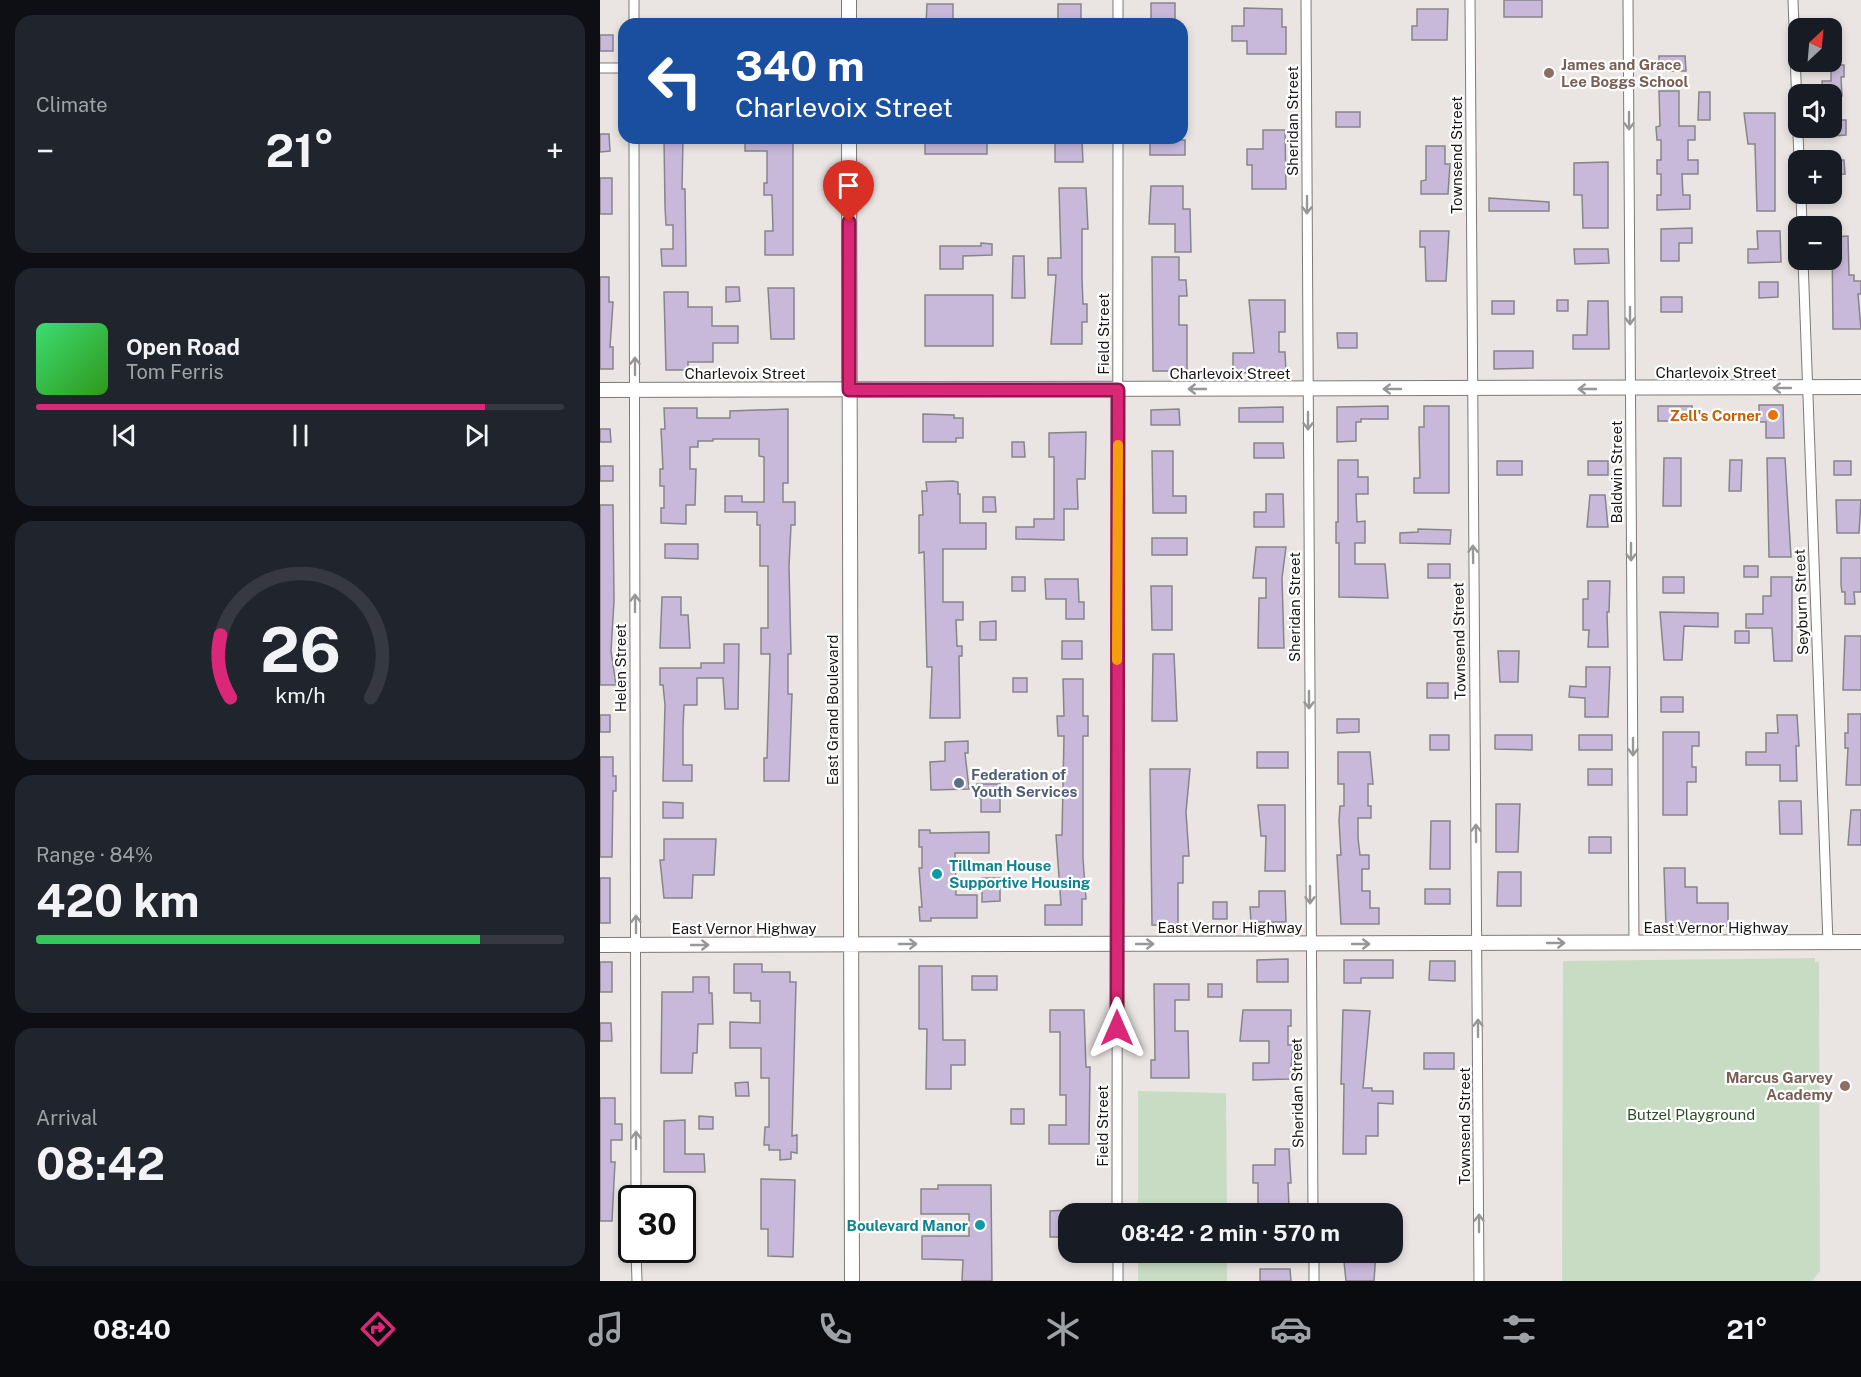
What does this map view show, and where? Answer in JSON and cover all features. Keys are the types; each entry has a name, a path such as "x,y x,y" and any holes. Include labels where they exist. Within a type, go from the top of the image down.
{"street":[{"path":"634,0 634,18"},
{"path":"849,0 849,18"},
{"path":"1118,0 1118,18"},
{"name":"Sheridan Street","path":"1306,0 1310,944 1314,1203"},
{"name":"Townsend Street","path":"1470,0 1479,1281"},
{"name":"Baldwin Street","path":"1628,0 1634,944"},
{"path":"1793,0 1799,150"},
{"path":"600,68 618,68"},
{"name":"Helen Street","path":"634,144 636,1185"},
{"name":"East Grand Boulevard","path":"849,144 849,944 852,1281"},
{"name":"Field Street","path":"1118,144 1116,944 1118,1203"},
{"name":"Seyburn Street","path":"1803,270 1828,943"},
{"name":"Charlevoix Street","path":"600,390 1861,387"},
{"name":"East Vernor Highway","path":"600,945 1861,942"},
{"path":"636,1263 637,1281"},
{"path":"1118,1263 1118,1281"},
{"path":"1314,1263 1314,1281"}],"green space":[{"name":"Butzel Playground","path":"1815,958 1815,962 1819,962 1820,1271 1812,1281 1562,1281 1563,961"},
{"path":"1138,1091 1226,1093 1227,1203 1138,1203"},
{"path":"1138,1263 1227,1263 1227,1281 1138,1281"}],"building":[{"path":"1504,0 1542,0 1542,17 1504,17"},
{"path":"1151,3 1175,3 1175,18 1151,18"},
{"path":"927,4 953,4 953,18 926,18"},
{"path":"1058,4 1081,4 1081,18 1058,18"},
{"path":"1244,8 1282,9 1282,27 1286,27 1286,54 1247,54 1247,41 1232,41 1232,26 1244,26"},
{"path":"1417,9 1448,9 1447,40 1412,40 1412,26 1417,26"},
{"path":"600,35 613,35 613,51 600,51"},
{"path":"1659,56 1685,56 1686,71 1659,71"},
{"path":"1842,65 1844,65 1841,84 1822,84 1822,81 1831,81 1831,72 1842,72"},
{"path":"1659,91 1679,91 1679,126 1695,126 1695,140 1688,140 1688,160 1698,160 1698,174 1682,174 1683,195 1690,195 1690,209 1657,210 1657,195 1661,195 1661,174 1657,174 1657,160 1661,160 1661,140 1657,140 1656,127 1660,126"},
{"path":"1699,92 1710,92 1710,120 1698,120"},
{"path":"1336,112 1360,112 1360,127 1336,127"},
{"path":"1744,113 1775,113 1775,211 1757,211 1755,144 1748,144"},
{"path":"1842,120 1846,120 1846,135 1842,135"},
{"path":"1263,130 1285,130 1286,189 1252,189 1252,165 1247,165 1247,149 1263,149"},
{"path":"600,134 609,134 610,151 600,152"},
{"path":"664,144 683,144 682,189 685,189 686,266 662,266 661,249 673,249 673,225 666,225"},
{"path":"745,144 793,144 793,255 765,255 765,231 773,231 772,195 764,195 764,183 767,183 767,151 745,151"},
{"path":"925,144 987,144 987,154 925,154"},
{"path":"1055,144 1082,144 1083,162 1055,162"},
{"path":"1150,144 1185,144 1185,155 1150,155"},
{"path":"1426,146 1445,146 1445,164 1450,164 1448,194 1421,194 1421,181 1426,180"},
{"path":"1842,160 1844,160 1845,174 1842,174"},
{"path":"1608,162 1608,228 1583,228 1582,195 1574,195 1574,163"},
{"path":"600,178 612,178 612,214 600,214"},
{"path":"1151,186 1183,186 1183,209 1190,209 1191,252 1175,252 1175,224 1149,224"},
{"path":"1059,188 1086,188 1088,229 1082,229 1082,278 1083,304 1087,304 1087,322 1082,322 1082,344 1051,344 1056,275 1048,275 1048,258 1061,258"},
{"path":"1489,198 1549,202 1549,211 1489,211"},
{"path":"1692,228 1692,243 1679,243 1679,261 1661,261 1661,229"},
{"path":"1420,231 1449,231 1446,281 1426,281 1425,247 1420,247"},
{"path":"1757,231 1780,231 1781,262 1748,263 1748,249 1758,249"},
{"path":"1842,236 1848,236 1849,275 1854,275 1854,281 1861,281 1861,294 1858,294 1861,329 1833,329 1832,270 1842,270"},
{"path":"981,243 992,244 992,255 963,256 963,269 940,269 940,246 981,246"},
{"path":"1574,249 1608,249 1609,263 1575,264"},
{"path":"1013,256 1024,256 1025,298 1012,298"},
{"path":"1152,257 1179,257 1179,280 1186,280 1187,296 1179,296 1179,325 1187,325 1187,371 1153,371"},
{"path":"600,277 609,277 609,302 613,302 610,347 613,347 613,369 600,369"},
{"path":"1759,282 1778,282 1778,297 1759,298"},
{"path":"726,287 739,287 740,301 726,302"},
{"path":"768,288 794,288 794,339 771,339"},
{"path":"664,292 688,292 688,307 712,307 712,326 738,326 738,343 713,343 713,362 688,362 688,370 666,370"},
{"path":"925,295 993,295 993,346 925,346"},
{"path":"1661,297 1682,297 1682,312 1661,312"},
{"path":"1249,300 1285,300 1285,332 1279,332 1279,352 1285,352 1286,372 1233,373 1233,353 1254,353"},
{"path":"1557,300 1568,300 1568,311 1557,311"},
{"path":"1492,301 1514,301 1514,314 1492,314"},
{"path":"1588,301 1608,301 1609,349 1573,349 1573,335 1587,335"},
{"path":"1337,333 1357,333 1357,348 1338,348"},
{"path":"1494,351 1533,351 1533,368 1494,369"},
{"path":"1759,405 1783,405 1784,438 1766,438 1766,422 1759,422"},
{"path":"1388,406 1388,419 1361,419 1361,422 1356,422 1356,441 1337,442 1337,407"},
{"path":"1424,406 1449,406 1449,493 1414,493 1414,478 1420,478 1419,427 1424,427"},
{"path":"1658,406 1692,406 1692,421 1658,421"},
{"path":"1283,407 1283,422 1239,422 1239,408"},
{"path":"664,408 697,408 697,418 730,418 730,411 788,409 788,483 783,483 783,502 795,502 795,525 791,525 789,566 791,654 788,654 788,694 792,694 789,781 764,781 764,758 767,758 770,654 761,654 761,628 768,628 768,566 760,566 760,525 757,525 757,512 725,512 725,496 742,496 742,502 764,502 764,457 759,456 759,439 713,439 713,441 698,441 698,447 690,447 690,469 696,469 695,505 686,505 686,524 661,523 661,508 664,508 664,486 660,486 660,469 663,469 661,429 665,429"},
{"path":"1179,409 1180,425 1151,425 1151,410"},
{"path":"923,414 954,415 954,418 963,418 963,438 956,438 956,442 923,442"},
{"path":"600,429 610,429 611,442 600,442"},
{"path":"1086,432 1085,479 1077,479 1078,509 1064,509 1064,540 1016,539 1016,527 1034,527 1034,519 1054,519 1054,457 1049,457 1049,433"},
{"path":"1012,442 1024,442 1025,457 1012,457"},
{"path":"1254,443 1283,443 1284,458 1254,458"},
{"path":"1152,451 1173,451 1173,496 1186,496 1186,513 1153,513"},
{"path":"1664,458 1681,458 1681,506 1663,506"},
{"path":"1767,458 1785,458 1791,557 1769,557"},
{"path":"1338,460 1358,460 1358,477 1368,477 1368,494 1356,494 1357,522 1365,521 1365,543 1355,543 1355,564 1385,564 1388,598 1339,597 1339,543 1336,543"},
{"path":"1730,460 1742,460 1741,491 1729,491"},
{"path":"1497,461 1522,461 1522,475 1497,475"},
{"path":"1588,461 1608,461 1608,475 1588,475"},
{"path":"1834,461 1851,461 1851,475 1834,475"},
{"path":"600,466 613,466 613,481 600,481"},
{"path":"926,482 958,482 958,494 960,494 960,523 986,523 986,549 943,549 943,602 963,602 963,620 956,620 957,646 962,646 962,656 959,656 960,718 930,718 932,667 927,667 924,552 919,553 919,515 923,515 922,491 927,491"},
{"path":"1266,494 1283,494 1284,527 1254,527 1254,512 1266,512"},
{"path":"1590,495 1605,495 1608,527 1587,527"},
{"path":"983,497 995,497 996,512 983,512"},
{"path":"1836,500 1861,500 1859,533 1837,533"},
{"path":"600,505 613,505 614,601 611,651 616,685 600,685"},
{"path":"1418,529 1451,530 1450,544 1400,543 1400,533 1418,532"},
{"path":"1152,538 1187,538 1187,555 1152,555"},
{"path":"665,544 698,544 698,559 665,558"},
{"path":"1256,547 1286,547 1282,578 1284,648 1258,648 1259,598 1266,598 1266,578 1253,578"},
{"path":"1841,558 1861,558 1861,592 1854,592 1855,604 1845,604 1845,592 1842,592 1841,585"},
{"path":"1428,564 1450,564 1450,578 1428,578"},
{"path":"1744,566 1758,566 1758,577 1744,577"},
{"path":"1012,577 1025,577 1025,591 1012,591"},
{"path":"1663,577 1684,577 1684,593 1663,593"},
{"path":"1771,577 1792,577 1792,661 1774,661 1772,628 1746,628 1746,614 1763,614 1763,596 1771,596"},
{"path":"1045,579 1078,579 1079,602 1084,602 1084,619 1066,619 1066,599 1046,599"},
{"path":"1588,581 1610,581 1609,612 1607,612 1608,647 1588,647 1589,630 1583,630 1583,599 1588,599"},
{"path":"1151,586 1172,586 1172,630 1152,630"},
{"path":"662,597 681,597 681,615 688,615 690,648 660,648"},
{"path":"1660,612 1718,613 1718,627 1684,626 1682,660 1664,660"},
{"path":"996,621 996,640 980,640 980,622"},
{"path":"1735,631 1749,631 1749,643 1735,643"},
{"path":"1845,636 1861,636 1861,690 1843,690"},
{"path":"1062,641 1082,641 1082,659 1062,659"},
{"path":"724,644 739,644 738,709 725,709 723,678 697,678 697,705 684,705 683,765 692,765 692,781 663,781 665,705 663,685 660,685 660,668 701,668 701,663 724,663"},
{"path":"1498,651 1519,651 1518,682 1500,682"},
{"path":"1153,654 1174,654 1177,721 1152,721"},
{"path":"1586,667 1610,667 1608,717 1585,717 1585,698 1569,697 1570,686 1586,687"},
{"path":"1013,678 1027,678 1027,692 1013,692"},
{"path":"1063,679 1083,679 1083,716 1088,716 1088,736 1083,736 1083,859 1086,899 1082,899 1082,925 1045,925 1045,905 1061,905 1056,835 1062,835 1064,736 1058,736 1057,716 1064,716"},
{"path":"1427,683 1448,683 1448,698 1427,698"},
{"path":"1661,697 1683,697 1683,712 1661,712"},
{"path":"1848,714 1861,714 1861,785 1846,785 1848,748 1845,748 1845,733 1848,733"},
{"path":"600,715 610,715 610,732 600,732"},
{"path":"1777,715 1797,715 1799,746 1796,746 1797,781 1780,781 1780,765 1746,765 1746,752 1766,752 1766,733 1778,733"},
{"path":"1337,719 1359,719 1359,732 1337,733"},
{"path":"1663,732 1699,732 1699,746 1692,746 1692,767 1696,767 1696,782 1687,782 1687,815 1663,815"},
{"path":"1430,735 1449,735 1449,750 1430,750"},
{"path":"1495,735 1532,735 1532,750 1495,749"},
{"path":"1579,735 1612,735 1612,750 1579,750"},
{"path":"968,741 968,753 965,753 969,789 931,790 930,762 945,761 945,742"},
{"path":"1257,752 1288,752 1288,768 1257,768"},
{"path":"1338,752 1370,752 1373,784 1368,784 1368,806 1371,806 1371,818 1358,818 1358,838 1360,855 1369,855 1369,869 1362,869 1362,891 1370,891 1370,908 1379,908 1379,924 1341,924 1337,855 1341,855 1339,821 1340,806 1344,806 1344,784 1338,784"},
{"path":"600,757 613,757 613,776 616,776 616,791 613,791 612,857 600,857"},
{"path":"1150,769 1190,769 1186,812 1189,856 1183,856 1183,883 1178,883 1178,925 1152,925"},
{"path":"1588,769 1612,769 1612,785 1588,785"},
{"path":"977,784 1000,784 1000,812 981,812 981,798 977,798"},
{"path":"1779,801 1801,801 1802,834 1780,834"},
{"path":"663,802 683,803 683,818 663,818"},
{"path":"1496,804 1520,804 1518,852 1496,852"},
{"path":"1258,805 1285,805 1285,871 1265,871 1266,836 1261,836"},
{"path":"1851,810 1861,810 1861,845 1848,845"},
{"path":"1431,821 1450,821 1450,869 1430,869"},
{"name":"Tillman House Supportive Housing","path":"919,830 930,830 930,833 989,832 989,853 955,853 956,895 977,895 977,918 931,918 931,921 920,921 919,907 922,907 919,868 922,868 922,847 919,847"},
{"path":"1589,837 1611,837 1611,853 1589,853"},
{"path":"664,839 716,839 714,875 693,875 692,898 664,898 660,860 664,860"},
{"path":"1664,868 1685,868 1685,887 1697,887 1697,903 1728,903 1728,926 1666,926"},
{"path":"1498,872 1521,872 1521,906 1497,906"},
{"path":"600,878 610,878 610,923 600,923"},
{"path":"982,878 1000,878 1000,901 982,902"},
{"path":"1425,889 1450,889 1450,904 1425,904"},
{"path":"1259,891 1285,891 1286,922 1251,922 1250,907 1259,907"},
{"path":"1213,902 1227,902 1227,919 1213,919"},
{"path":"1288,959 1288,982 1257,982 1257,960"},
{"path":"1344,960 1393,960 1393,978 1361,978 1361,983 1344,983"},
{"path":"1430,961 1455,961 1455,981 1429,980"},
{"path":"600,962 612,962 612,992 600,992"},
{"path":"734,964 762,964 762,972 790,972 790,982 796,982 792,1136 797,1135 797,1153 791,1152 791,1159 780,1160 780,1150 769,1150 769,1145 764,1145 765,1127 769,1127 769,1078 761,1078 761,1048 730,1048 730,1022 760,1023 760,1001 751,1001 751,993 734,993"},
{"path":"919,966 942,966 943,1040 965,1040 965,1065 951,1065 951,1089 926,1089 927,1029 919,1029"},
{"path":"972,976 997,976 997,990 972,990"},
{"path":"693,977 709,977 713,1024 698,1024 697,1053 693,1053 692,1073 661,1073 662,992 693,992"},
{"path":"1154,984 1189,984 1189,1000 1175,1000 1175,1031 1188,1031 1189,1078 1151,1078 1151,1060 1155,1060"},
{"path":"1208,984 1222,984 1222,997 1208,997"},
{"path":"1050,1010 1084,1010 1086,1067 1090,1067 1089,1144 1049,1144 1049,1125 1066,1125 1066,1095 1060,1095 1060,1032 1050,1032"},
{"path":"1243,1010 1291,1010 1291,1026 1288,1026 1288,1045 1293,1045 1290,1079 1253,1080 1253,1063 1269,1063 1269,1041 1240,1041"},
{"path":"1343,1010 1370,1011 1363,1088 1372,1088 1372,1091 1393,1091 1393,1104 1378,1103 1378,1136 1366,1136 1366,1154 1343,1154 1344,1084 1341,1084"},
{"path":"600,1023 611,1023 612,1041 600,1041"},
{"path":"1424,1053 1454,1053 1454,1069 1424,1069"},
{"path":"748,1082 749,1096 736,1096 735,1083"},
{"path":"600,1098 615,1098 615,1124 622,1124 622,1140 611,1140 611,1162 615,1162 612,1221 600,1221"},
{"path":"1011,1109 1024,1109 1024,1124 1011,1124"},
{"path":"699,1116 713,1117 713,1129 699,1129"},
{"path":"685,1120 685,1154 704,1154 705,1172 664,1172 664,1121"},
{"path":"1275,1149 1289,1149 1291,1183 1288,1183 1289,1203 1258,1203 1258,1183 1253,1183 1253,1165 1275,1165"},
{"path":"761,1179 795,1180 793,1257 768,1256 768,1229 761,1229"},
{"name":"Boulevard Manor","path":"938,1185 991,1185 992,1281 962,1281 963,1260 922,1259 922,1236 969,1236 969,1214 921,1214 921,1189 938,1189"},
{"path":"1050,1211 1058,1211 1058,1237 1050,1237"},
{"path":"1344,1263 1375,1263 1374,1281 1346,1281"},
{"path":"1260,1269 1290,1269 1291,1281 1260,1281"}],"slow traffic":[{"path":"1117,660 1118,445"}],"place":[{"name":"James and Grace Lee Boggs School","path":"1549,73"},
{"name":"Zell's Corner","path":"1773,415"},
{"name":"Federation of Youth Services","path":"959,783"},
{"name":"Tillman House Supportive Housing","path":"937,874"},
{"name":"Marcus Garvey Academy","path":"1845,1086"},
{"name":"Boulevard Manor","path":"980,1225"}],"route":[{"path":"849,222 849,390 1118,390 1117,1028"}]}
